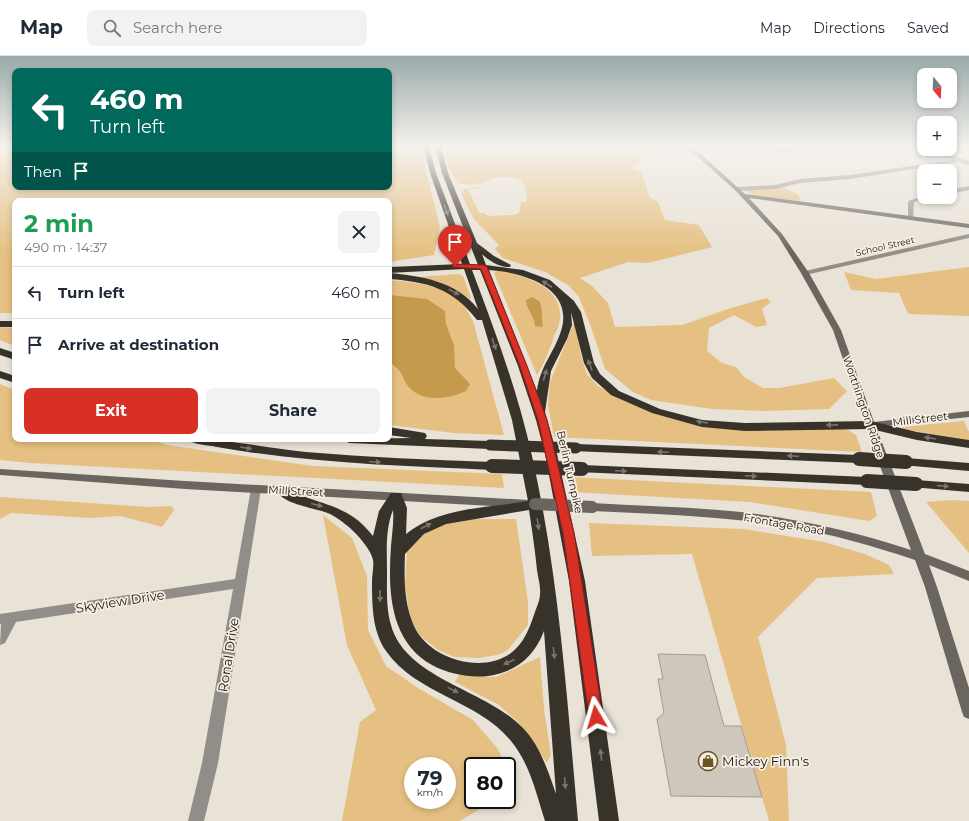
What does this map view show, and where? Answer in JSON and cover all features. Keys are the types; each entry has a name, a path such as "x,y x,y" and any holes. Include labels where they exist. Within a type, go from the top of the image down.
{"highway":[{"path":"436,182 510,393 526,455 540,534 548,595 568,821"},
{"name":"Berlin Turnpike","path":"449,182 524,366 540,414 560,491 577,581 609,821"},
{"path":"474,242 491,258 523,269 530,275"},
{"path":"392,270 455,266 467,268"},
{"path":"392,276 484,267 508,269 530,275 549,284 561,297 571,303 577,316 589,363 596,376 611,390 642,406 680,418 732,426 758,427 870,425 917,436 969,444"},
{"path":"392,276 424,281 453,291 468,302 487,325"},
{"path":"540,414 545,374 563,337 567,324 567,310 561,297"},
{"path":"0,324 12,324"},
{"path":"0,351 12,356"},
{"path":"0,374 12,379"},
{"path":"392,431 453,439 473,444"},
{"path":"392,441 860,459 969,467"},
{"path":"210,442 254,450 327,458 867,481 969,488"},
{"path":"282,490 300,501 326,507 346,517 364,532 380,556"},
{"path":"548,595 533,641 520,656 506,664 488,668 473,669 456,667 439,662 424,653 407,633 399,606 398,552 401,509 396,496 385,509 380,556 381,617 384,630 391,646 400,658 415,670 484,706 516,732 530,751 539,770 555,821"},
{"path":"398,552 413,534 428,525 497,506 535,504"}],"street":[{"name":"Worthington Ridge","path":"728,182 744,196 780,235 805,274 837,330 870,425 937,606 969,712"},
{"path":"736,189 775,187 797,182"},
{"path":"957,191 969,188"},
{"path":"744,196 969,226"},
{"path":"910,218 911,201 917,199"},
{"name":"School Street","path":"805,274 969,236"},
{"name":"Mill Street","path":"870,425 969,414"},
{"name":"Mill Street","path":"0,472 256,489 396,496 497,506"},
{"name":"Ronal Drive","path":"196,821 210,763 256,489"},
{"name":"Frontage Road","path":"535,504 719,514 770,520 843,535 920,558 969,576"},
{"name":"Skyview Drive","path":"6,618 240,583"},
{"path":"0,639 6,618"}],"shaded area":[{"path":"0,182 12,182 12,190 392,190 392,182 429,182 440,227 434,255 392,262 392,198 12,198 12,313 0,313"},
{"path":"457,182 485,182 477,184 458,183"},
{"path":"522,182 645,182 649,197 658,202 665,220 699,225 712,247 648,263 628,262 580,278 592,286 608,303 615,327 682,325 731,308 767,298 771,302 762,309 767,325 756,327 734,315 709,328 707,351 722,363 736,367 744,377 763,388 779,388 834,378 847,391 829,409 765,411 712,409 651,400 633,392 605,369 579,297 568,285 545,272 503,258 495,249 499,245 474,219 461,194 464,189 481,187 483,188 468,189 479,213 484,213 488,216 513,215 519,213 521,202 526,202 527,194"},
{"path":"782,186 798,195 801,201 753,195 745,191 746,189"},
{"path":"969,267 969,316 908,314 899,293 851,290 844,272 876,279"},
{"path":"497,270 502,270 524,277 545,287 553,295 558,304 560,315 558,328 537,375 494,273"},
{"path":"458,274 463,276 471,298 470,299 453,288 418,277"},
{"path":"392,280 429,286 448,293 457,298 464,305 473,321 504,435 454,433 392,425"},
{"path":"392,295 427,299 445,311 446,324 454,345 455,368 470,384 466,391 459,394 436,398 428,397 420,395 407,385 395,366 392,364"},
{"path":"532,297 539,301 540,304 543,326 541,327 535,326 534,319 526,303 526,300"},
{"path":"575,320 581,356 587,374 598,386 621,399 656,414 695,424 846,429 856,435 862,452 554,437 548,405 550,382"},
{"path":"0,327 12,328 12,345 0,340"},
{"path":"0,384 12,389 12,442 158,442 167,445 313,466 502,474 504,488 30,463 0,460"},
{"path":"964,421 969,432 969,440 902,429 902,427"},
{"path":"569,477 871,492 877,516 869,521 750,502 571,492"},
{"path":"0,497 149,507 171,506 174,510 162,527 120,516 90,518 11,513 0,519"},
{"path":"952,500 969,501 969,553 926,502"},
{"path":"323,515 352,538 367,576 368,630 386,666 418,688 473,720 497,748 502,757 464,757 464,809 479,809 460,821 342,821 360,722 376,710 347,645"},
{"path":"474,519 516,519 528,602 528,625 507,651 497,655 479,658 455,657 438,650 419,635 410,618 405,584 407,552 423,536 436,526 451,522"},
{"path":"589,523 743,529 824,542 865,554 889,565 894,574 817,578 758,637 786,745 789,821 769,821 692,554 592,556"},
{"path":"540,657 544,709 551,755 547,763 519,723 499,705 455,682 459,675 496,677"}],"building":[{"name":"Mickey Finn's","path":"658,654 705,655 724,726 741,726 762,797 671,796 657,719 664,713 658,679 663,679"}],"place":[{"name":"Mickey Finn's","path":"708,761"}],"route":[{"path":"455,266 467,268 484,267 524,366 542,420 552,454 569,533 587,646 596,717"}]}
